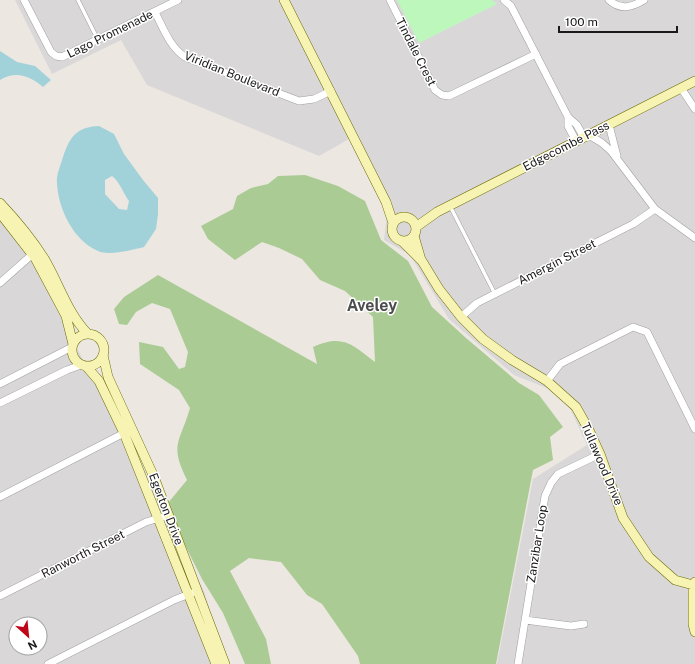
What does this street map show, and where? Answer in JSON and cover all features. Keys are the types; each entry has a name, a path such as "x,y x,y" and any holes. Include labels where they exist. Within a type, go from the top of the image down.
{"street":[{"name":"Lago Promenade","path":"24,0 51,52 56,56 62,57 69,56 178,0"},
{"path":"284,0 386,202 393,223 393,235 402,241 409,240 415,232 406,218 386,202"},
{"name":"Tindale Crest","path":"390,0 435,90 442,95 449,96 536,54"},
{"path":"504,0 511,6 536,54 568,118 568,126 583,138 602,143 619,162 655,209 695,238"},
{"path":"609,0 619,6 625,7 633,6 644,0"},
{"name":"Viridian Boulevard","path":"155,12 171,44 178,53 185,57 299,101 314,100 331,91"},
{"name":"Edgecombe Pass","path":"415,232 437,212 695,81"},
{"path":"681,88 695,109"},
{"path":"609,125 619,162"},
{"path":"0,202 28,233 35,252 66,316 72,345 72,356 84,365"},
{"name":"Amergin Street","path":"461,317 477,303 633,224 655,209"},
{"name":"Edgecombe Pass","path":"406,218 437,212"},
{"path":"0,213 35,252 70,309 88,334"},
{"path":"393,223 406,218"},
{"name":"Tullawood Drive","path":"415,232 422,261"},
{"name":"Tullawood Drive","path":"402,241 422,261 439,289 461,317 483,339 512,360 547,381 576,407 600,454 624,518 649,557 675,580 694,584"},
{"path":"0,283 35,252"},
{"path":"547,381 560,364 633,327 647,332 695,429"},
{"path":"0,384 72,345 79,336 88,334 93,335 101,341 103,345 103,355 96,363 67,370 0,404"},
{"name":"Egerton Drive","path":"103,355 108,377 133,428 225,664"},
{"name":"Egerton Drive","path":"84,365 99,381 124,433 216,664"},
{"path":"0,497 133,428"},
{"name":"Zanzibar Loop","path":"518,664 545,496 551,483 558,474 600,454"},
{"name":"Ranworth Street","path":"0,596 146,522 168,515"},
{"path":"694,584 692,624 695,632"},
{"path":"48,664 188,594 197,591"},
{"path":"525,620 571,626 584,624"}],"lane":[{"path":"78,0 98,40"},
{"path":"450,205 496,294"}],"shaded area":[{"path":"15,0 695,0 695,664 497,664 533,479 587,445 564,395 514,375 449,319 410,255 384,240 387,214 349,139 319,156 147,85 121,40 52,74"},
{"path":"0,201 204,591 226,664 0,664"}],"green space":[{"path":"397,0 492,0 497,4 419,43"},
{"path":"305,175 338,186 365,201 381,240 408,261 432,307 519,383 539,395 563,427 550,437 553,460 533,470 496,664 360,664 358,656 322,604 307,595 281,562 249,558 230,571 266,639 271,664 245,664 223,613 202,579 177,529 168,503 187,480 178,458 177,451 190,408 179,390 140,364 139,342 163,347 179,369 185,367 188,352 170,309 152,303 136,312 127,325 119,324 114,309 124,297 158,275 317,364 313,347 332,341 339,341 353,346 375,362 373,317 345,291 320,280 302,259 262,242 235,260 208,239 201,226 233,209 237,196 251,188 268,184 278,176"}],"water":[{"path":"0,51 17,62 35,66 51,80 43,87 28,77 17,75 11,75 0,80"},
{"path":"99,126 114,134 124,154 158,198 156,229 144,247 114,253 98,251 82,240 69,223 64,213 60,203 57,183 60,166 68,143 75,134 85,128","holes":["112,176 115,178 129,201 127,210 119,209 105,194 105,180"]}],"district":[{"name":"Aveley","path":"372,305"}]}
